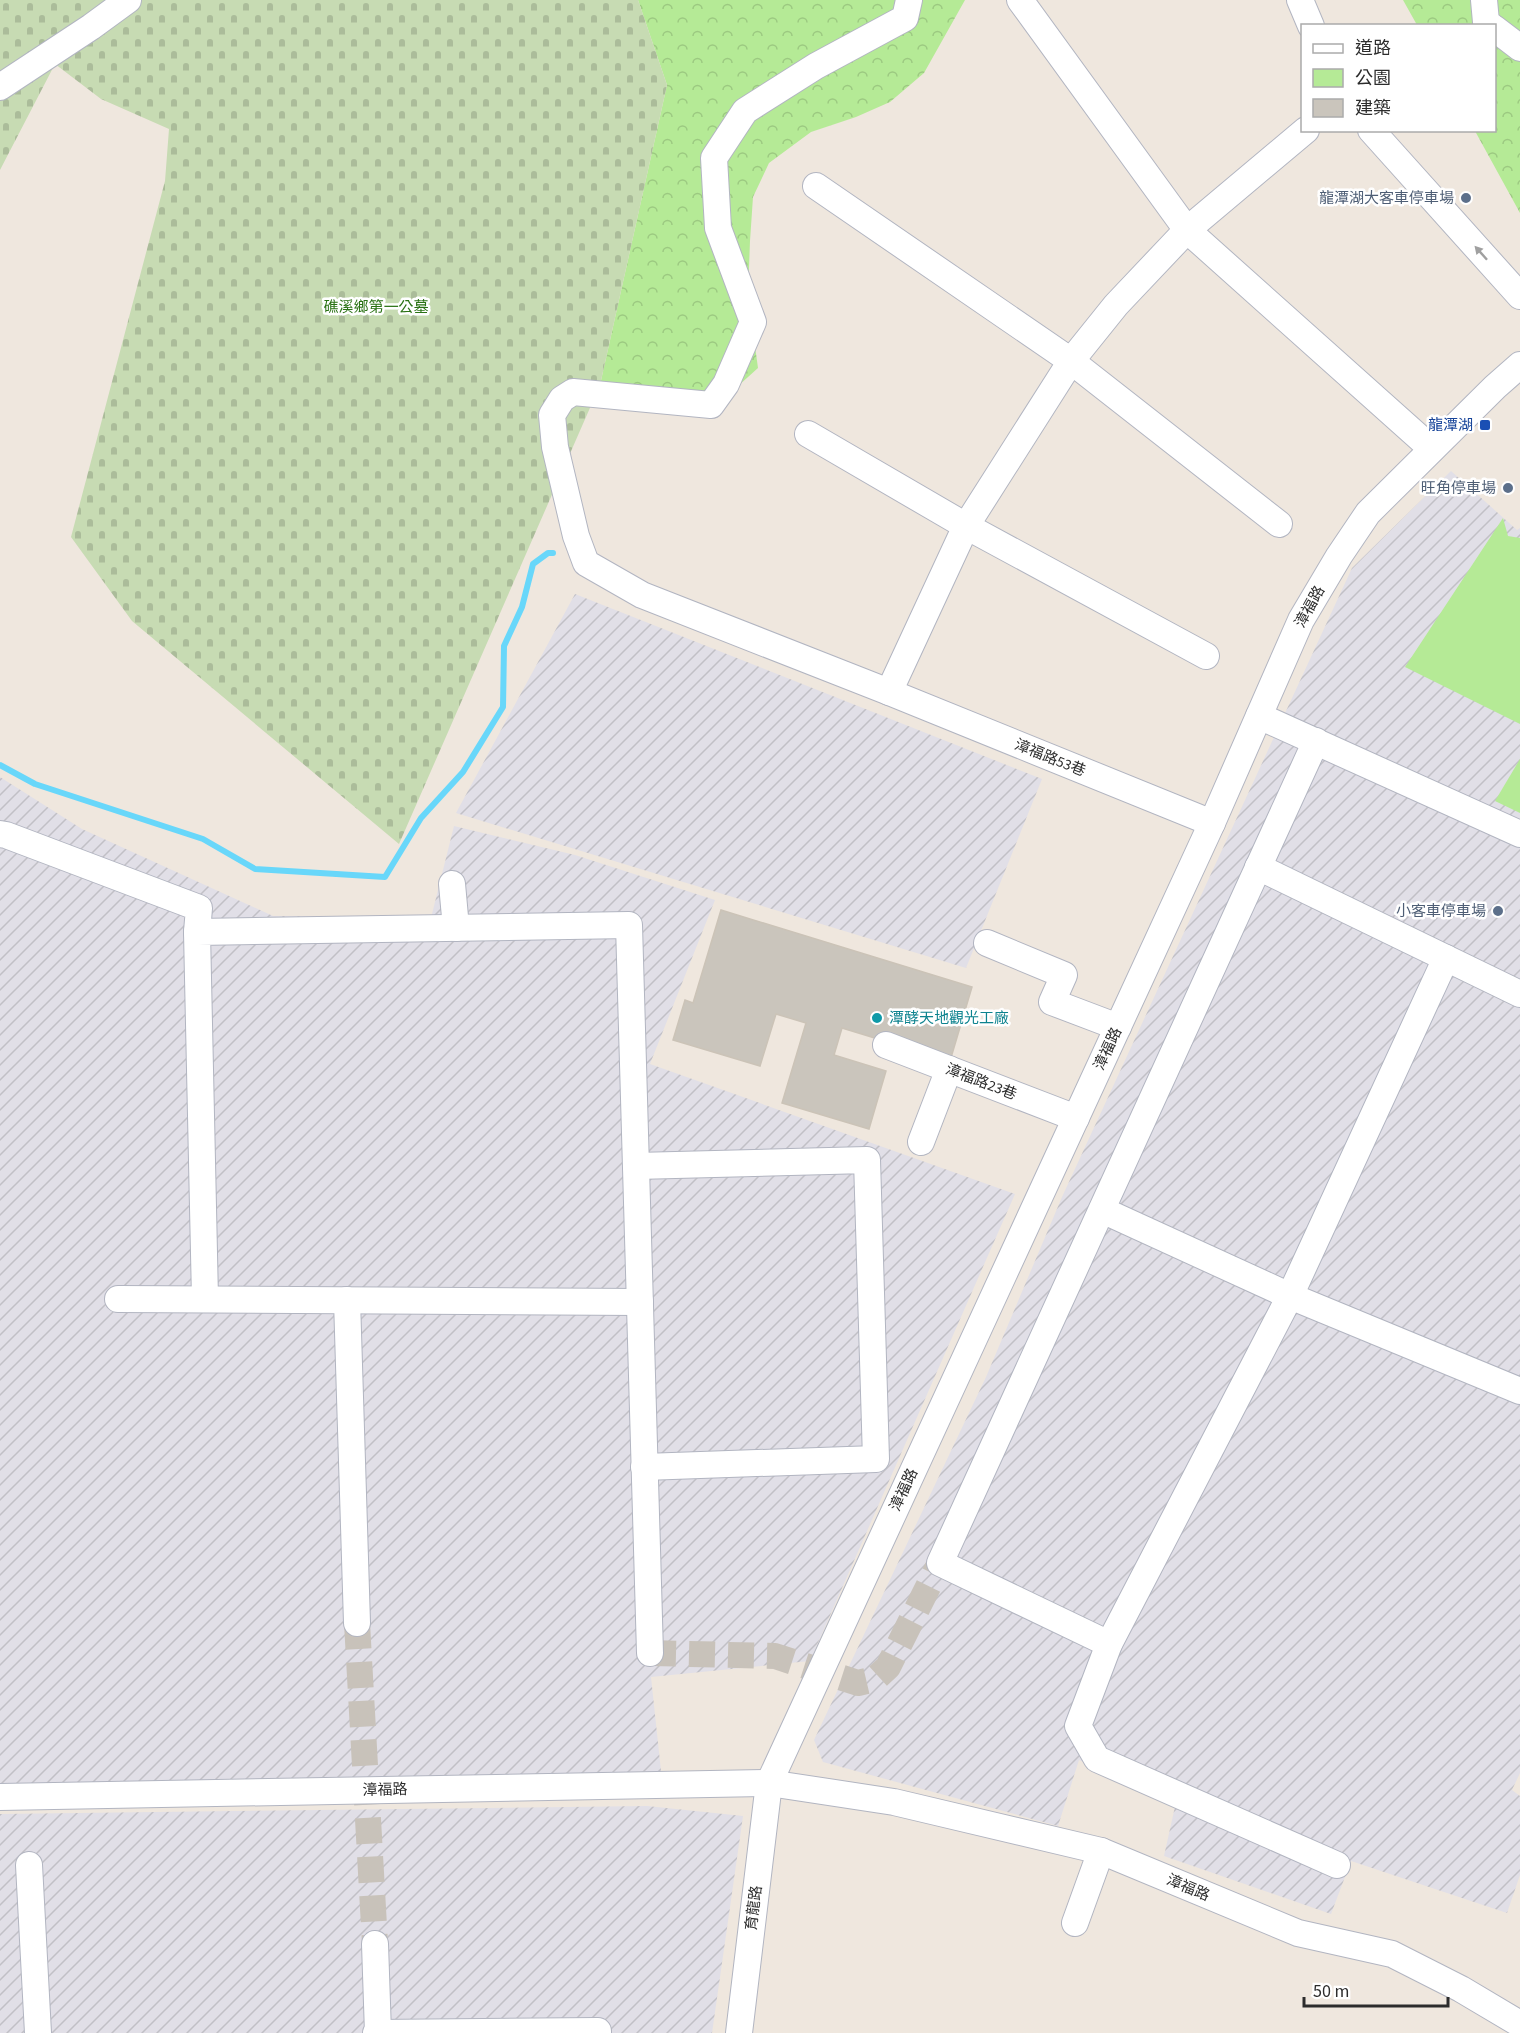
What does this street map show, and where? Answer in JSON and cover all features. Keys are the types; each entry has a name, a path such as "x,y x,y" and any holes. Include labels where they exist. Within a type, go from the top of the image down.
{"street":[{"path":"0,87 92,27 128,0"},
{"name":"漳福路53巷","path":"909,0 905,18 816,66 745,111 714,158 718,228 753,322 726,384 711,405 573,392 562,399 552,415 555,447 576,536 586,562 642,594 1212,823"},
{"path":"1020,0 1187,230 1432,449"},
{"path":"1300,0 1310,24"},
{"path":"1484,0 1486,22 1488,24"},
{"path":"1496,30 1520,48"},
{"path":"889,692 966,526 1071,361 1116,305 1187,230 1304,132"},
{"path":"1373,132 1520,296"},
{"path":"816,186 1071,361 1279,524"},
{"name":"漳福路","path":"769,1783 1212,823 1301,620 1368,513 1520,365"},
{"path":"808,434 966,526 1206,656"},
{"path":"1259,716 1520,834"},
{"path":"1109,1644 940,1563 1316,741"},
{"path":"0,834 6,834 199,908 197,932 205,1299"},
{"path":"1258,867 1520,994"},
{"path":"452,884 456,928"},
{"path":"197,932 629,925 650,1653"},
{"path":"987,943 1064,975 1052,1002 1118,1027"},
{"path":"1337,1865 1097,1759 1078,1726 1109,1644 1290,1296 1446,958"},
{"name":"漳福路23巷","path":"886,1045 1076,1119"},
{"path":"921,1142 949,1069"},
{"path":"636,1166 867,1160 876,1459 644,1467"},
{"path":"1102,1210 1290,1296 1520,1391"},
{"path":"118,1299 640,1302"},
{"path":"347,1300 357,1623"},
{"name":"漳福路","path":"0,1797 769,1783 894,1802 1101,1851 1298,1933 1392,1954 1461,1989 1520,2024"},
{"name":"育龍路","path":"739,2033 769,1783"},
{"path":"1075,1923 1101,1851"},
{"path":"29,1865 38,2033"},
{"path":"375,1944 377,2033 598,2031 598,2033"}],"shaded area":[{"path":"1451,471 1517,530 1520,528 1520,1773 1512,1790 1520,1796 1520,1875 1507,1913 1351,1861 1331,1914 1164,1856 1176,1802 1079,1760 1058,1826 823,1762 814,1740 986,1377 1062,1197 1352,568"},
{"path":"575,594 1042,779 966,968 456,813"},
{"path":"0,777 82,829 273,916 431,918 454,826 575,855 715,900 650,1064 1015,1194 810,1661 651,1677 661,1771 0,1791"},
{"path":"647,1806 743,1816 712,2033 0,2033 0,1814"}],"green space":[{"name":"礁溪鄉第一公墓","path":"0,0 638,0 667,85 600,385 399,844 132,621 71,537 165,181 169,129 101,99 55,64 0,170"},
{"path":"638,0 965,0 924,73 890,102 856,117 811,132 769,163 753,197 750,241 748,295 758,368 717,405 600,385 667,85"},
{"path":"1403,0 1520,0 1520,213 1476,132 1496,132 1496,24 1416,24"},
{"path":"1503,518 1508,536 1520,538 1520,724 1405,667"},
{"path":"1520,759 1520,813 1495,801"}],"building":[{"name":"潭酵天地觀光工廠","path":"721,910 972,987 950,1061 842,1028 834,1055 886,1071 869,1129 782,1103 806,1023 776,1014 760,1066 673,1040 685,1000 693,1003"}],"waterway":[{"path":"0,765 35,784 203,839 255,869 385,877 421,818 463,772 503,707 504,646 522,607 533,564 548,553 553,553"}],"tunnel":[{"path":"650,1653 775,1656 858,1683 875,1679 888,1667 940,1563"},
{"path":"357,1623 375,1944"}],"place":[{"name":"龍潭湖大客車停車場","path":"1466,198"},
{"name":"龍潭湖","path":"1485,425"},
{"name":"旺角停車場","path":"1508,488"},
{"name":"小客車停車場","path":"1498,911"},
{"name":"潭酵天地觀光工廠","path":"877,1018"}]}
